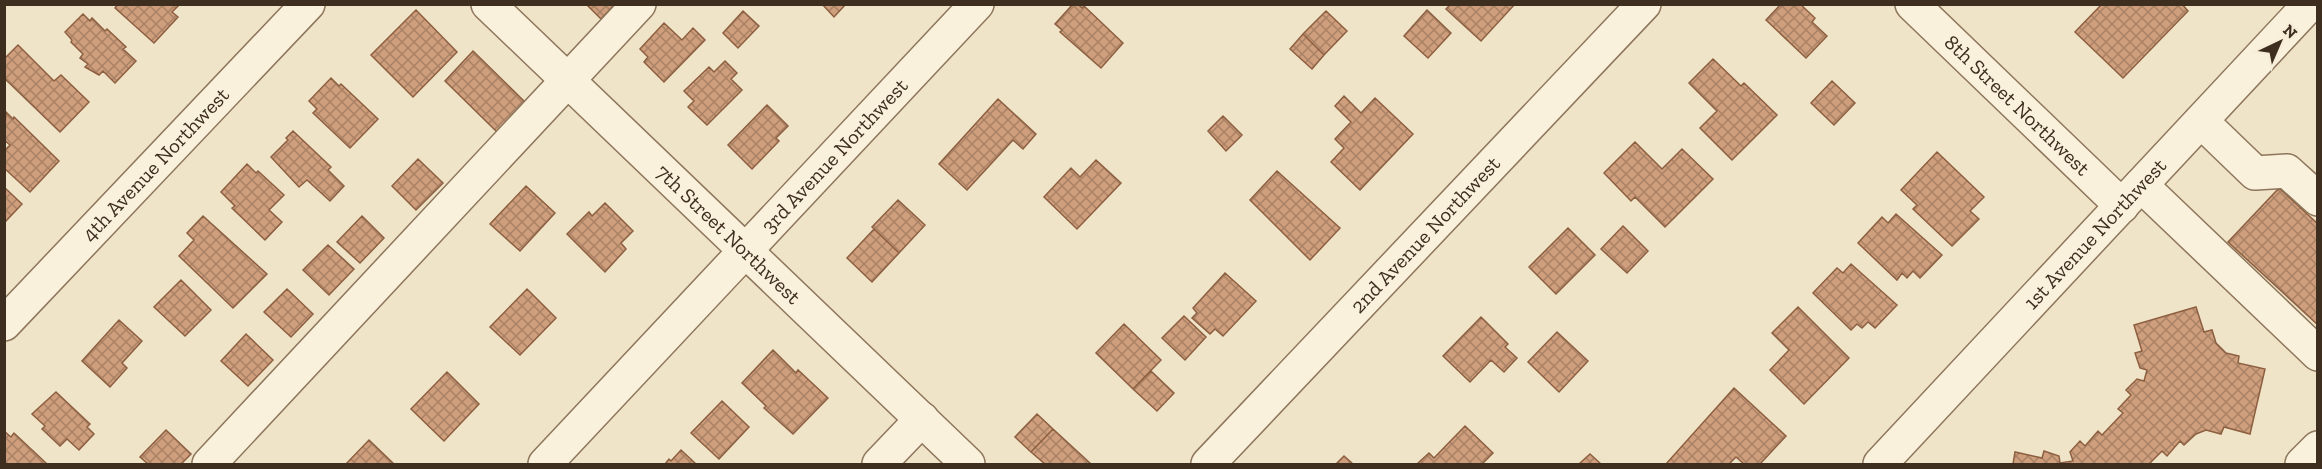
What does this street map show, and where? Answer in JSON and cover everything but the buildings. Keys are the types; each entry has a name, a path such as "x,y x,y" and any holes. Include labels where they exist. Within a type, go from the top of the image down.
{"street":[{"name":"4th Avenue Northwest","path":"4,324 308,4"},
{"name":"7th Street Northwest","path":"488,4 968,465"},
{"path":"209,465 639,4"},
{"name":"3rd Avenue Northwest","path":"545,465 976,4"},
{"name":"2nd Avenue Northwest","path":"1208,465 1644,4"},
{"name":"8th Street Northwest","path":"1912,4 2131,196 2318,354"},
{"name":"1st Avenue Northwest","path":"1880,465 2310,4"},
{"path":"2201,121 2255,173 2287,171 2318,199"},
{"path":"879,465 922,419"},
{"path":"2302,465 2318,448"}]}
